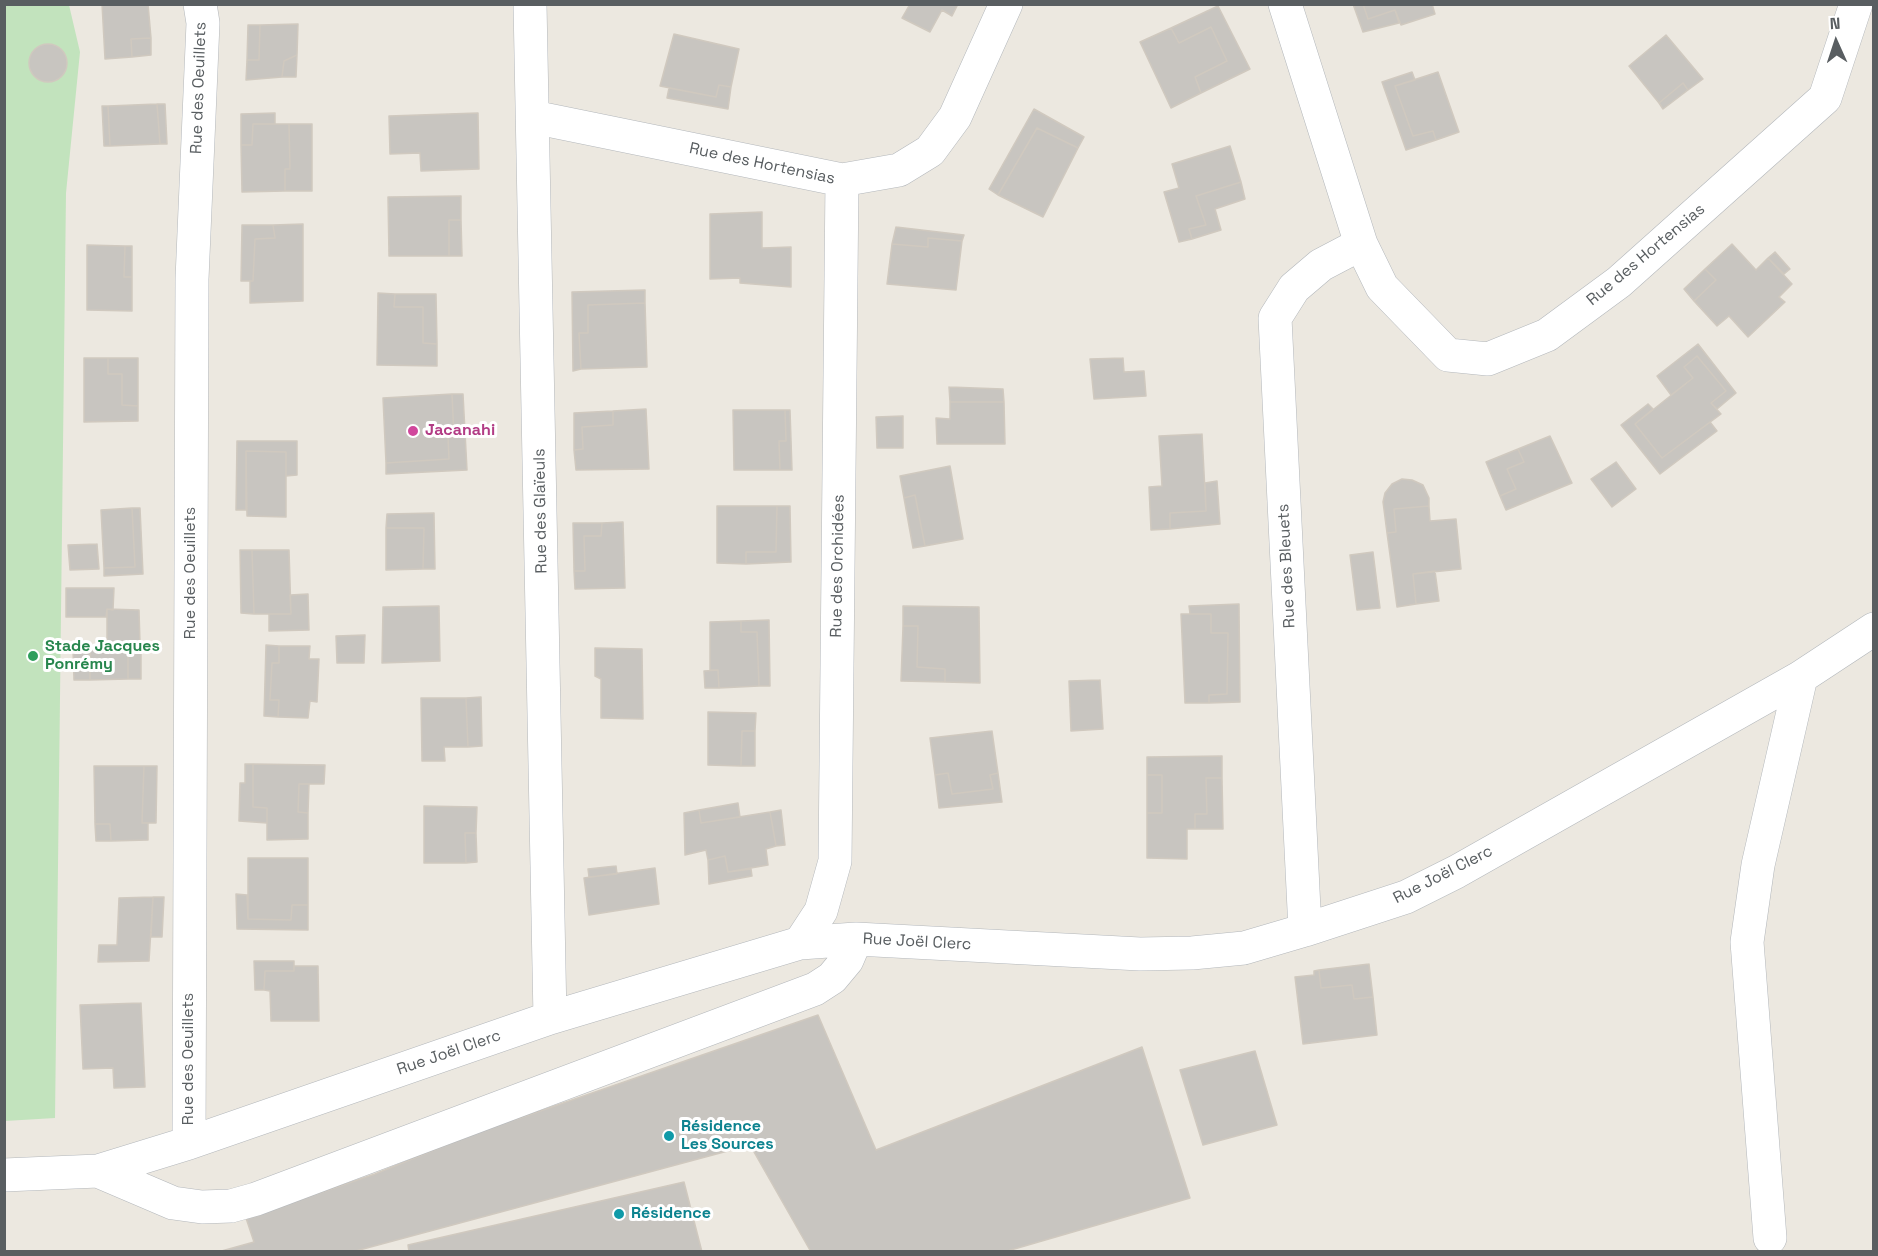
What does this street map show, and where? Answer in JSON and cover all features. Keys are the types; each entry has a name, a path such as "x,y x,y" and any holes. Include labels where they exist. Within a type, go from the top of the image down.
{"street":[{"name":"Rue des Oeuillets","path":"189,1143 192,291 203,23 200,4"},
{"name":"Rue des Glaïeuls","path":"530,4 550,1018"},
{"name":"Rue des Hortensias","path":"533,117 842,180 899,170 930,151 955,117 1006,4"},
{"name":"Rue des Hortensias","path":"1285,4 1361,244 1382,287 1448,355 1488,359 1546,335 1620,282 1825,98 1856,4"},
{"name":"Rue des Orchidées","path":"800,943 821,910 835,861 842,180"},
{"name":"Rue des Bleuets","path":"1305,930 1275,318 1294,288 1321,265 1361,244"},
{"name":"Rue Joël Clerc","path":"4,1175 98,1171 189,1143 550,1018 800,943 856,939 1140,954 1191,953 1244,948 1406,897 1503,846 1802,677 1874,629"},
{"path":"1770,1238 1747,942 1758,865 1802,677"},
{"path":"98,1171 172,1203 202,1207 231,1206 256,1199 815,989 832,978 848,960 856,939"}],"green space":[{"name":"Stade Jacques Ponrémy","path":"5,4 69,5 80,52 66,193 55,1118 5,1121"}],"building":[{"path":"102,4 148,4 151,38 131,39 132,57 105,59"},
{"path":"910,4 958,4 952,16 942,10 930,32 902,18"},
{"path":"1353,4 1363,4 1368,19 1395,10 1399,23 1363,32"},
{"path":"1363,4 1432,4 1435,14 1401,25 1395,10 1368,19"},
{"path":"1218,6 1250,69 1201,93 1195,77 1227,61 1211,27 1179,43 1171,28"},
{"path":"298,24 297,55 284,61 282,77 246,80 247,60 259,60 260,25"},
{"path":"248,25 260,25 259,60 247,60"},
{"path":"1211,27 1227,61 1195,77 1201,93 1171,108 1140,42 1171,28 1179,43"},
{"path":"674,34 739,49 731,87 719,85 716,97 660,86"},
{"path":"1666,35 1703,79 1688,90 1683,83 1659,103 1629,66"},
{"path":"151,38 151,55 132,57 131,39"},
{"path":"48,44 62,49 67,63 62,77 48,82 34,77 29,63 34,49"},
{"path":"297,55 296,77 282,77 284,61"},
{"path":"1412,72 1415,80 1395,86 1413,136 1433,131 1436,140 1406,150 1382,82"},
{"path":"1438,72 1459,132 1436,140 1433,131 1413,136 1395,86"},
{"path":"1683,83 1688,90 1663,109 1659,103"},
{"path":"719,85 731,87 728,109 667,98 669,88 716,97"},
{"path":"157,104 160,144 110,146 108,106"},
{"path":"157,104 165,104 167,144 160,144"},
{"path":"102,106 108,106 110,146 104,146"},
{"path":"1034,109 1084,137 1078,148 1037,128 998,195 989,189"},
{"path":"275,113 275,124 253,124 252,145 241,145 241,114"},
{"path":"478,113 479,169 421,171 420,153 390,154 389,116"},
{"path":"253,124 289,124 290,169 285,169 285,191 242,192 241,145 252,145"},
{"path":"289,124 312,124 312,191 285,191 285,169 290,169"},
{"path":"1037,128 1078,148 1043,217 998,195"},
{"path":"1230,146 1241,182 1196,196 1206,225 1189,229 1192,239 1179,242 1164,192 1179,188 1172,164"},
{"path":"1241,182 1245,199 1215,209 1221,230 1192,239 1189,229 1206,225 1196,196"},
{"path":"461,196 461,220 449,220 449,256 389,256 388,197"},
{"path":"762,212 762,248 791,247 791,287 740,283 740,278 710,279 710,214"},
{"path":"449,220 461,220 462,256 449,256"},
{"path":"303,224 303,301 250,303 255,239 275,238 273,225"},
{"path":"242,225 273,225 275,238 255,239 253,281 241,281"},
{"path":"896,227 964,235 962,241 928,238 928,247 892,244"},
{"path":"928,238 962,241 956,290 887,284 892,244 928,247"},
{"path":"1732,244 1756,270 1768,258 1792,284 1779,297 1785,302 1748,337 1729,316 1717,326 1694,301 1716,280 1705,269"},
{"path":"87,245 125,246 124,277 132,277 132,311 87,310"},
{"path":"125,246 132,246 132,277 124,277"},
{"path":"1775,252 1790,269 1784,274 1768,258"},
{"path":"1705,269 1716,280 1694,301 1684,289"},
{"path":"645,290 645,303 588,305 588,333 579,333 581,369 573,371 572,292"},
{"path":"378,293 395,294 394,307 423,307 423,343 437,344 437,366 377,365"},
{"path":"395,294 436,294 437,344 423,343 423,307 394,307"},
{"path":"645,303 647,367 581,369 579,333 588,333 588,305"},
{"path":"1698,344 1736,393 1717,409 1711,403 1726,391 1697,356 1684,367 1693,378 1671,395 1657,376"},
{"path":"1697,356 1726,391 1711,403 1721,414 1662,458 1635,424 1693,378 1684,367"},
{"path":"84,358 108,358 108,374 122,374 122,405 138,406 138,421 84,422"},
{"path":"108,358 138,358 138,406 122,405 122,374 108,374"},
{"path":"1123,358 1124,372 1144,371 1146,396 1094,399 1090,359"},
{"path":"949,387 1003,389 1004,402 950,402"},
{"path":"452,394 454,437 448,437 449,459 386,463 383,398"},
{"path":"452,394 463,394 467,470 386,474 386,463 449,459 448,437 454,437"},
{"path":"950,402 1004,402 1005,444 937,444 936,418 950,419"},
{"path":"1648,404 1653,409 1635,424 1662,458 1710,422 1717,431 1660,474 1621,425"},
{"path":"646,409 649,469 576,470 574,450 583,449 582,427 613,425 613,411"},
{"path":"733,410 785,410 786,441 779,441 780,470 734,470"},
{"path":"785,410 790,410 792,470 780,470 779,441 786,441"},
{"path":"613,411 613,425 582,427 583,449 574,450 574,413"},
{"path":"903,416 903,448 877,448 876,417"},
{"path":"1202,434 1206,511 1170,513 1170,529 1151,530 1149,487 1162,486 1159,436"},
{"path":"1550,436 1572,483 1506,510 1500,496 1516,489 1507,469 1524,462 1518,449"},
{"path":"237,441 297,441 297,475 286,476 286,452 246,451 246,510 236,510"},
{"path":"1518,449 1524,462 1507,469 1516,489 1500,496 1486,462"},
{"path":"246,451 286,452 286,517 247,516"},
{"path":"1616,462 1636,489 1612,507 1591,479"},
{"path":"950,466 963,539 925,546 915,495 904,498 900,476"},
{"path":"1402,479 1423,485 1429,498 1429,506 1394,509 1396,532 1387,533 1383,502 1385,493 1392,484"},
{"path":"1217,481 1220,524 1170,529 1170,513 1206,511 1205,483"},
{"path":"915,495 925,546 913,548 904,498"},
{"path":"717,506 777,506 776,552 746,552 746,564 717,563"},
{"path":"777,506 790,506 791,562 746,564 746,552 776,552"},
{"path":"1429,506 1430,521 1456,519 1461,569 1413,574 1416,604 1397,607 1387,533 1396,532 1394,509"},
{"path":"132,508 135,567 104,568 101,510"},
{"path":"132,508 140,508 143,574 104,576 104,568 135,567"},
{"path":"434,513 435,569 423,569 424,528 386,528 387,514"},
{"path":"623,522 625,588 575,589 574,571 585,571 584,536 601,536 602,523"},
{"path":"573,523 602,523 601,536 584,536 585,571 574,571"},
{"path":"386,528 424,528 423,569 386,570"},
{"path":"97,544 99,569 70,570 68,545"},
{"path":"240,550 252,550 254,614 241,613"},
{"path":"252,550 289,550 291,614 254,614"},
{"path":"1373,552 1380,608 1357,610 1350,555"},
{"path":"1435,571 1439,601 1416,604 1413,574"},
{"path":"66,588 114,588 113,610 107,609 106,617 66,617"},
{"path":"308,594 309,630 269,631 269,614 291,614 290,595"},
{"path":"1239,604 1240,702 1209,703 1209,695 1227,694 1228,633 1211,633 1211,614 1190,614 1189,606"},
{"path":"439,606 440,661 382,663 383,607"},
{"path":"903,606 979,607 980,683 945,682 945,669 917,667 918,626 903,626"},
{"path":"107,609 139,610 140,644 128,645 128,679 90,680 90,650 98,651 98,643 107,642"},
{"path":"1181,614 1211,614 1211,633 1228,633 1227,694 1209,695 1209,703 1185,703"},
{"path":"769,620 770,686 759,686 757,632 741,632 741,621"},
{"path":"741,621 741,632 757,632 759,686 719,688 718,670 710,670 710,622"},
{"path":"903,626 918,626 917,667 945,669 945,682 901,681"},
{"path":"365,635 364,663 337,663 336,636"},
{"path":"266,645 279,646 279,663 272,663 270,700 279,700 278,717 264,716"},
{"path":"279,646 310,646 309,659 319,659 317,702 310,701 308,718 278,717 279,700 270,700 272,663 279,663"},
{"path":"595,648 642,649 643,719 601,718 601,679 595,676"},
{"path":"73,650 90,650 90,680 74,680"},
{"path":"128,652 141,652 141,679 128,679"},
{"path":"718,670 719,688 705,688 704,671"},
{"path":"1100,680 1103,729 1071,731 1069,681"},
{"path":"481,697 482,746 468,747 466,698"},
{"path":"421,698 466,698 468,747 444,747 445,761 422,761"},
{"path":"708,712 756,713 755,731 742,731 741,766 708,765"},
{"path":"742,731 755,731 755,766 741,766"},
{"path":"992,731 998,773 990,775 993,789 952,794 948,773 935,775 930,738"},
{"path":"1222,756 1222,778 1206,778 1207,814 1195,814 1195,829 1187,829 1187,859 1147,858 1147,813 1162,813 1162,775 1147,775 1147,757"},
{"path":"245,764 253,764 253,807 267,808 267,823 239,821 240,783 245,783"},
{"path":"253,764 325,765 324,784 299,784 298,812 308,813 308,839 267,840 267,808 253,807"},
{"path":"94,766 144,766 142,823 148,823 148,840 111,841 110,824 95,824"},
{"path":"144,766 157,766 156,823 142,823"},
{"path":"948,773 952,794 993,789 990,775 998,773 1002,802 939,808 935,775"},
{"path":"1147,775 1162,775 1162,813 1147,813"},
{"path":"1206,778 1222,778 1223,829 1195,829 1195,814 1207,814"},
{"path":"299,784 309,784 308,813 298,812"},
{"path":"738,803 740,817 701,823 699,810"},
{"path":"424,806 477,807 476,833 465,833 466,863 424,863"},
{"path":"699,810 701,823 770,812 776,846 766,849 768,865 728,872 725,856 708,860 706,850 685,855 684,813"},
{"path":"781,810 785,845 776,846 770,812"},
{"path":"95,824 110,824 111,841 96,841"},
{"path":"465,833 476,833 477,862 466,863"},
{"path":"725,856 728,872 751,869 752,876 709,884 708,860"},
{"path":"248,858 308,858 308,905 292,905 291,920 248,919"},
{"path":"616,866 617,874 589,877 588,869"},
{"path":"655,868 659,904 589,915 584,878"},
{"path":"236,894 247,895 248,919 291,920 292,905 308,905 308,930 237,929"},
{"path":"153,897 164,897 162,937 151,937"},
{"path":"153,897 149,961 98,962 99,945 117,945 119,898"},
{"path":"254,961 294,961 294,971 265,971 264,990 255,990"},
{"path":"1369,964 1373,997 1354,999 1352,985 1321,988 1319,970"},
{"path":"294,966 318,966 319,1021 271,1021 270,991 264,990 265,971 294,971"},
{"path":"1319,970 1321,988 1352,985 1354,999 1373,997 1377,1035 1303,1044 1295,977 1314,975 1314,971"},
{"path":"141,1003 145,1087 114,1088 113,1068 83,1069 80,1005"},
{"name":"Résidence Les Sources","path":"818,1015 876,1150 1142,1047 1190,1198 1004,1252 811,1252 750,1145 352,1252 218,1252 254,1242 246,1218 375,1174 503,1122"},
{"path":"1255,1051 1277,1125 1203,1145 1180,1070"},
{"name":"Résidence","path":"684,1182 702,1252 409,1252 408,1245"}],"place":[{"name":"Jacanahi","path":"413,431"},
{"name":"Stade Jacques Ponrémy","path":"33,656"},
{"name":"Résidence Les Sources","path":"669,1136"},
{"name":"Résidence","path":"619,1214"}]}
